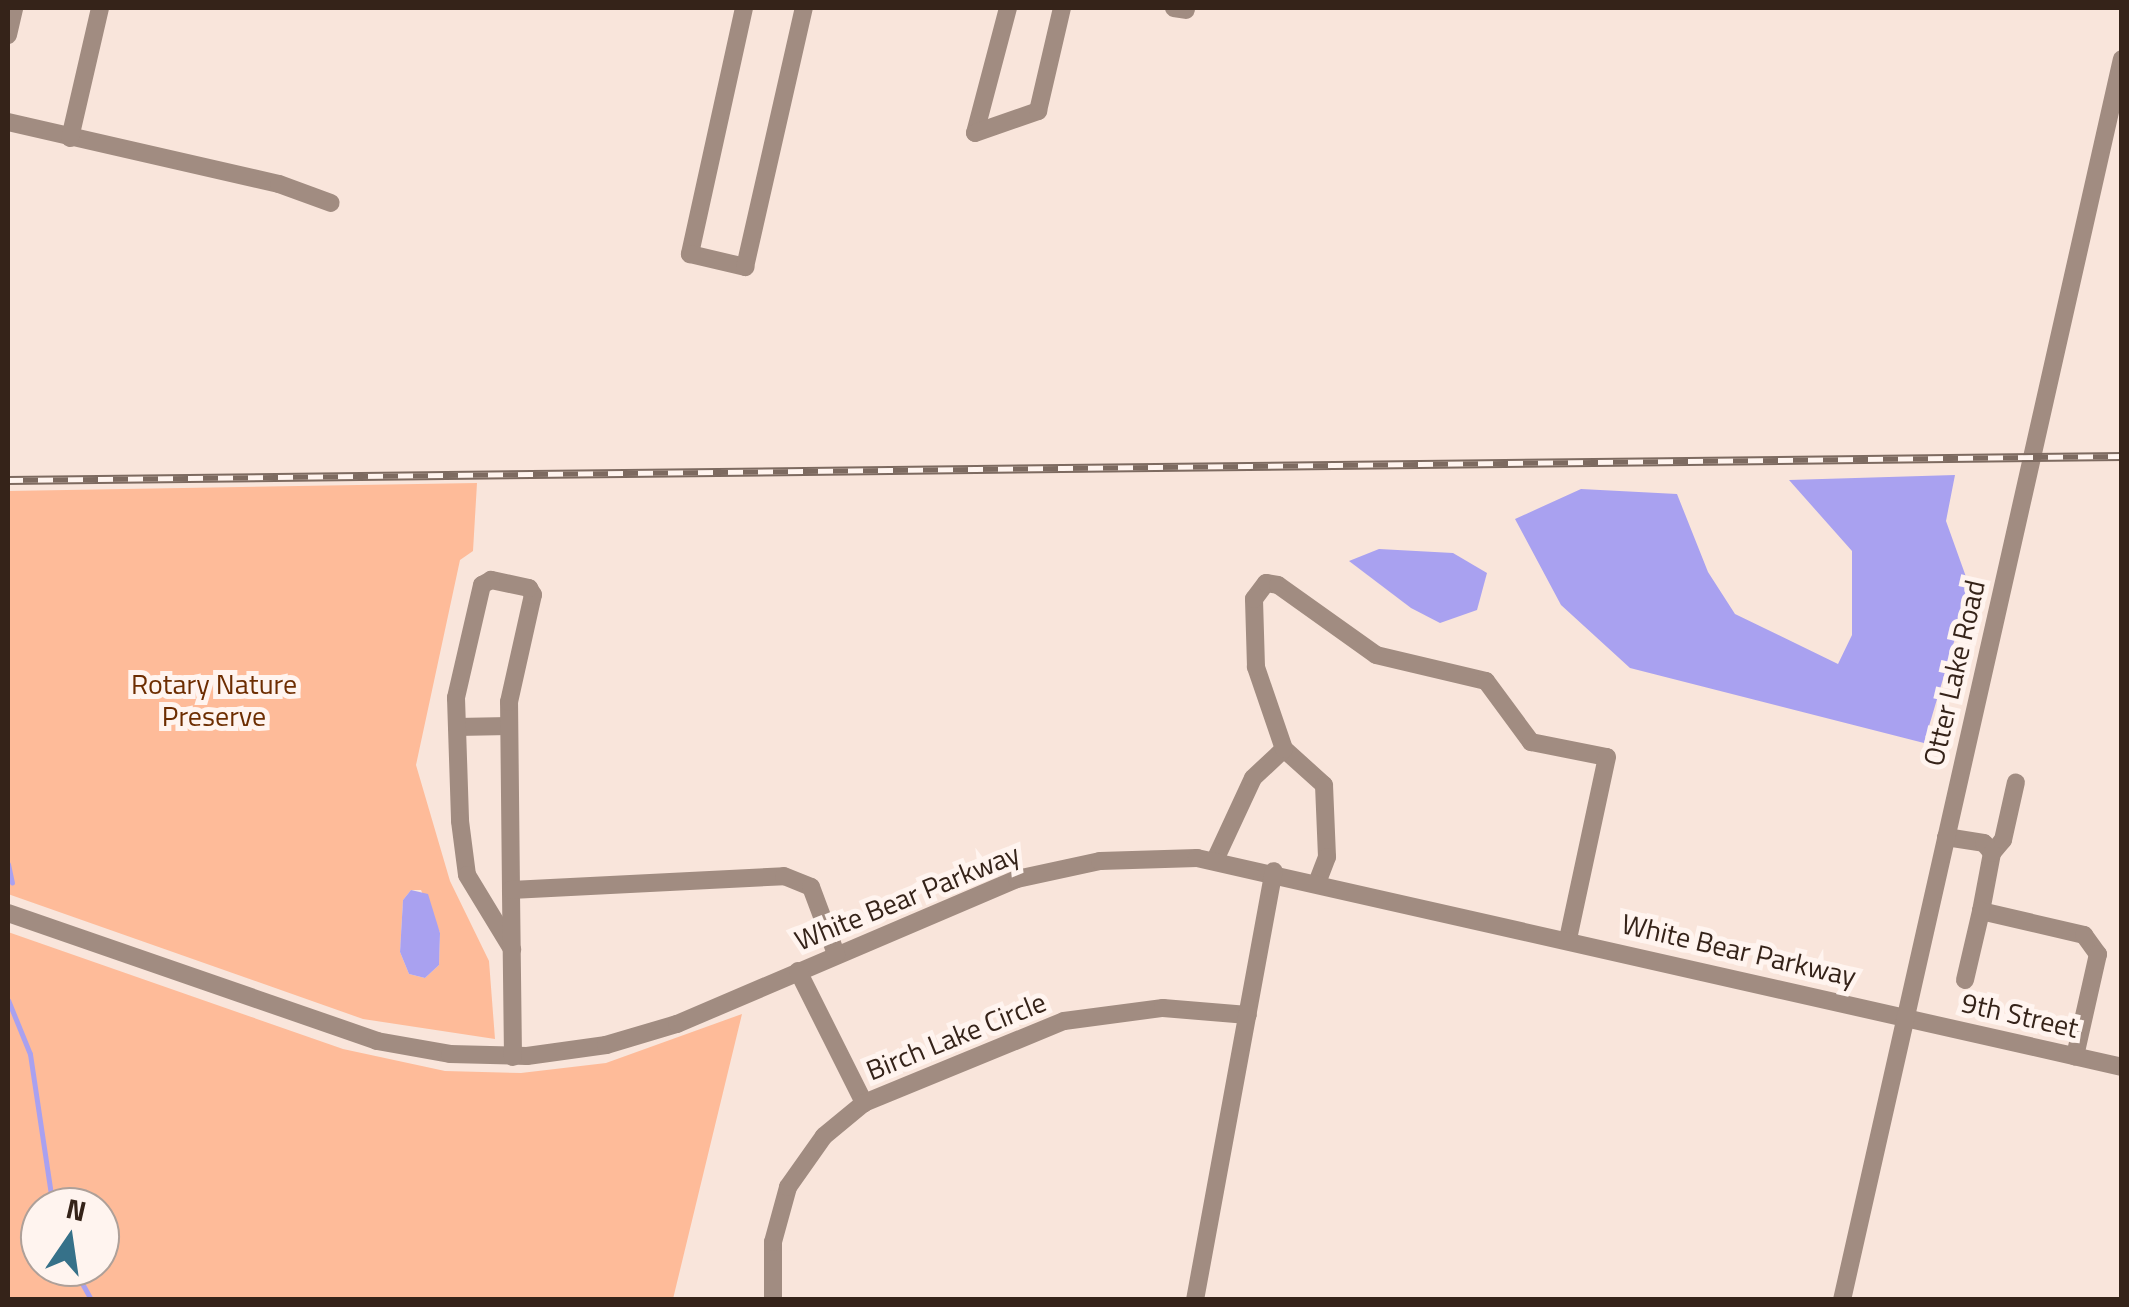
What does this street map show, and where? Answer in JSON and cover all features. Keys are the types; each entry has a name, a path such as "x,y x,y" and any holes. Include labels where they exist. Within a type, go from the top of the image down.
{"street":[{"path":"8,35 14,8"},
{"path":"70,138 100,8"},
{"path":"744,8 690,254 745,266 804,8"},
{"path":"1008,8 975,133 1038,112 1062,8"},
{"name":"Otter Lake Road","path":"1842,1300 2122,60"},
{"path":"8,122 279,184 331,203"},
{"path":"512,949 467,875 457,727 456,698 482,585 490,580 529,588 533,595 510,726 513,1057"},
{"path":"1318,880 1327,857 1324,786 1284,749 1256,667 1254,598 1266,583 1376,655 1486,681 1531,742 1607,757 1568,938"},
{"path":"457,727 510,726"},
{"path":"1215,860 1253,778 1284,749"},
{"path":"1966,980 1992,854 2002,840 2016,782"},
{"path":"1946,836 1984,844 1992,854"},
{"name":"White Bear Parkway","path":"8,913 354,1035 432,1052 513,1057 639,1037 975,893 1051,869 1138,858 1215,860 1318,880 1906,1017"},
{"path":"1196,1300 1274,871"},
{"path":"511,890 784,876 811,887 836,954"},
{"path":"1981,911 2084,935 2098,954 2075,1056"},
{"name":"Birch Lake Circle","path":"798,971 864,1103"},
{"name":"Birch Lake Circle","path":"773,1300 772,1242 788,1187 824,1136 864,1103 1064,1021 1163,1008 1248,1015"},
{"name":"9th Street","path":"1906,1017 2122,1067"}],"green space":[{"name":"Rotary Nature Preserve","path":"477,483 473,551 460,560 416,765 450,881 489,961 495,1039 363,1019 8,894 8,491","holes":["411,890 421,890 440,933 439,965 425,978 409,974 400,952 403,900"]},
{"path":"8,932 343,1049 445,1071 521,1073 606,1063 742,1014 673,1299 8,1299"}],"shaded area":[{"path":"1955,475 1946,521 1970,588 1924,743 1630,668 1561,605 1515,519 1581,489 1677,494 1708,572 1735,614 1838,664 1852,635 1852,551 1789,480"},
{"path":"1379,549 1453,553 1487,573 1477,610 1440,623 1411,608 1349,561"},
{"path":"411,890 428,894 440,933 439,965 425,978 409,974 400,952 403,900"}],"waterway":[{"path":"8,864 12,883"},
{"path":"8,1000 30,1054 50,1187"},
{"path":"84,1287 91,1300"}],"railway":[{"path":"8,480 2122,456"}]}
